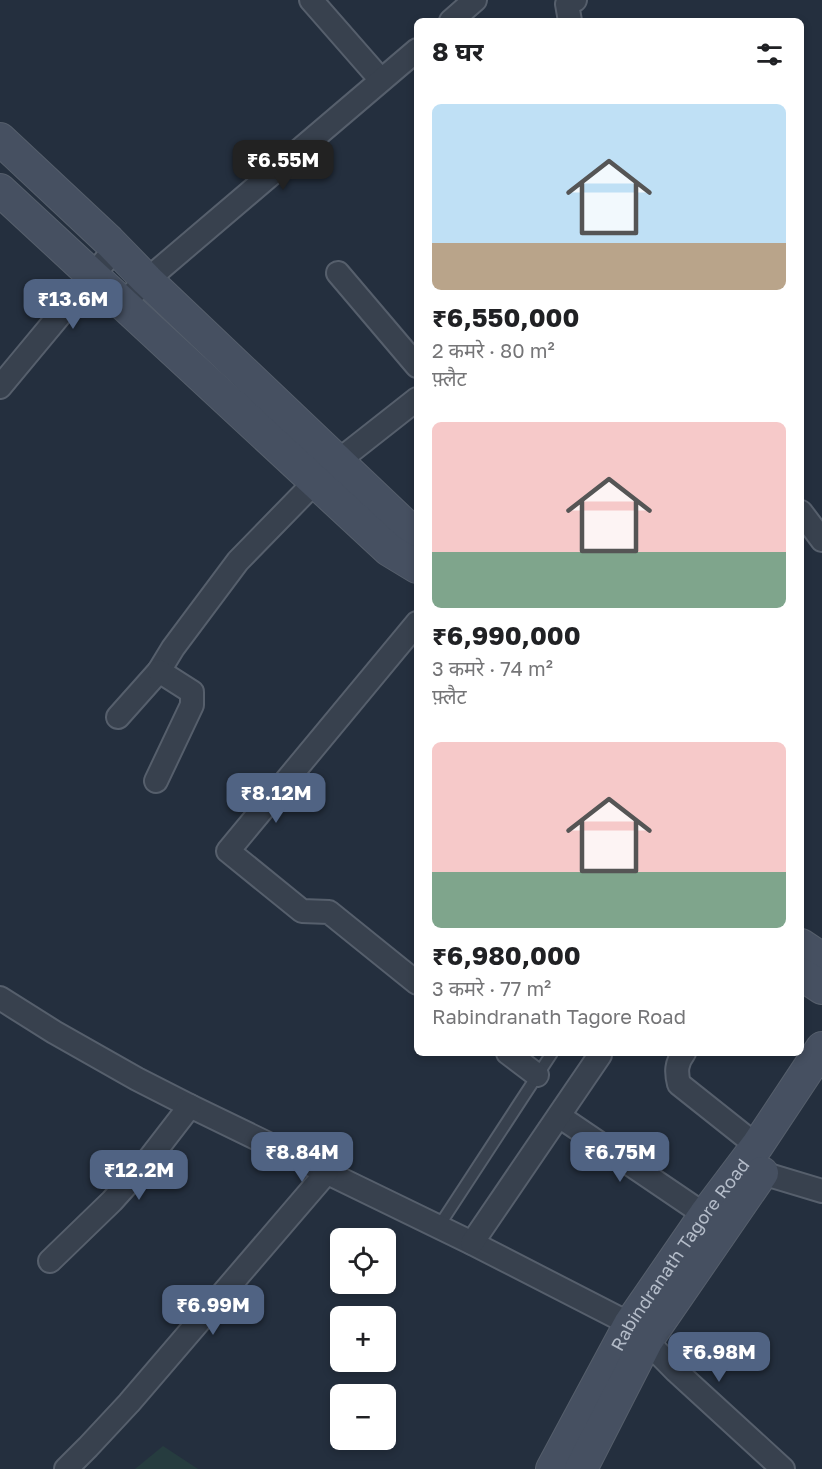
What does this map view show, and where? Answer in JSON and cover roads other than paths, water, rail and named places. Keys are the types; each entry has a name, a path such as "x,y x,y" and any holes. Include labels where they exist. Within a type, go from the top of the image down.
{"street":[{"path":"311,0 381,80"},
{"path":"455,18 475,0"},
{"path":"123,303 147,280 414,53"},
{"path":"0,139 116,248 326,471 390,550 414,565"},
{"path":"0,190 263,434 326,471 409,529 414,536"},
{"path":"0,387 116,248"},
{"path":"338,273 414,362"},
{"path":"118,717 159,671 173,648 238,561 326,471 414,401"},
{"path":"804,516 822,540"},
{"path":"414,627 228,850 302,911 329,912 414,981"},
{"path":"156,781 192,705 192,692 159,671"},
{"path":"804,947 822,958"},
{"path":"804,976 822,988"},
{"path":"0,998 137,1079 439,1226 638,1332 676,1371 783,1469"},
{"name":"Rabindranath Tagore Road","path":"581,1469 638,1332 759,1160 822,1048"},
{"path":"512,1056 537,1075"},
{"path":"472,1243 599,1056"},
{"path":"682,1056 676,1073 679,1084 759,1160 822,1191"},
{"name":"Rabindranath Tagore Road","path":"552,1469 638,1332 705,1215 759,1160 822,1086"},
{"path":"50,1261 112,1202 190,1106"},
{"path":"558,1116 705,1215"},
{"path":"66,1469 129,1403 327,1172"}],"lane":[{"path":"439,1226 550,1056"}]}
